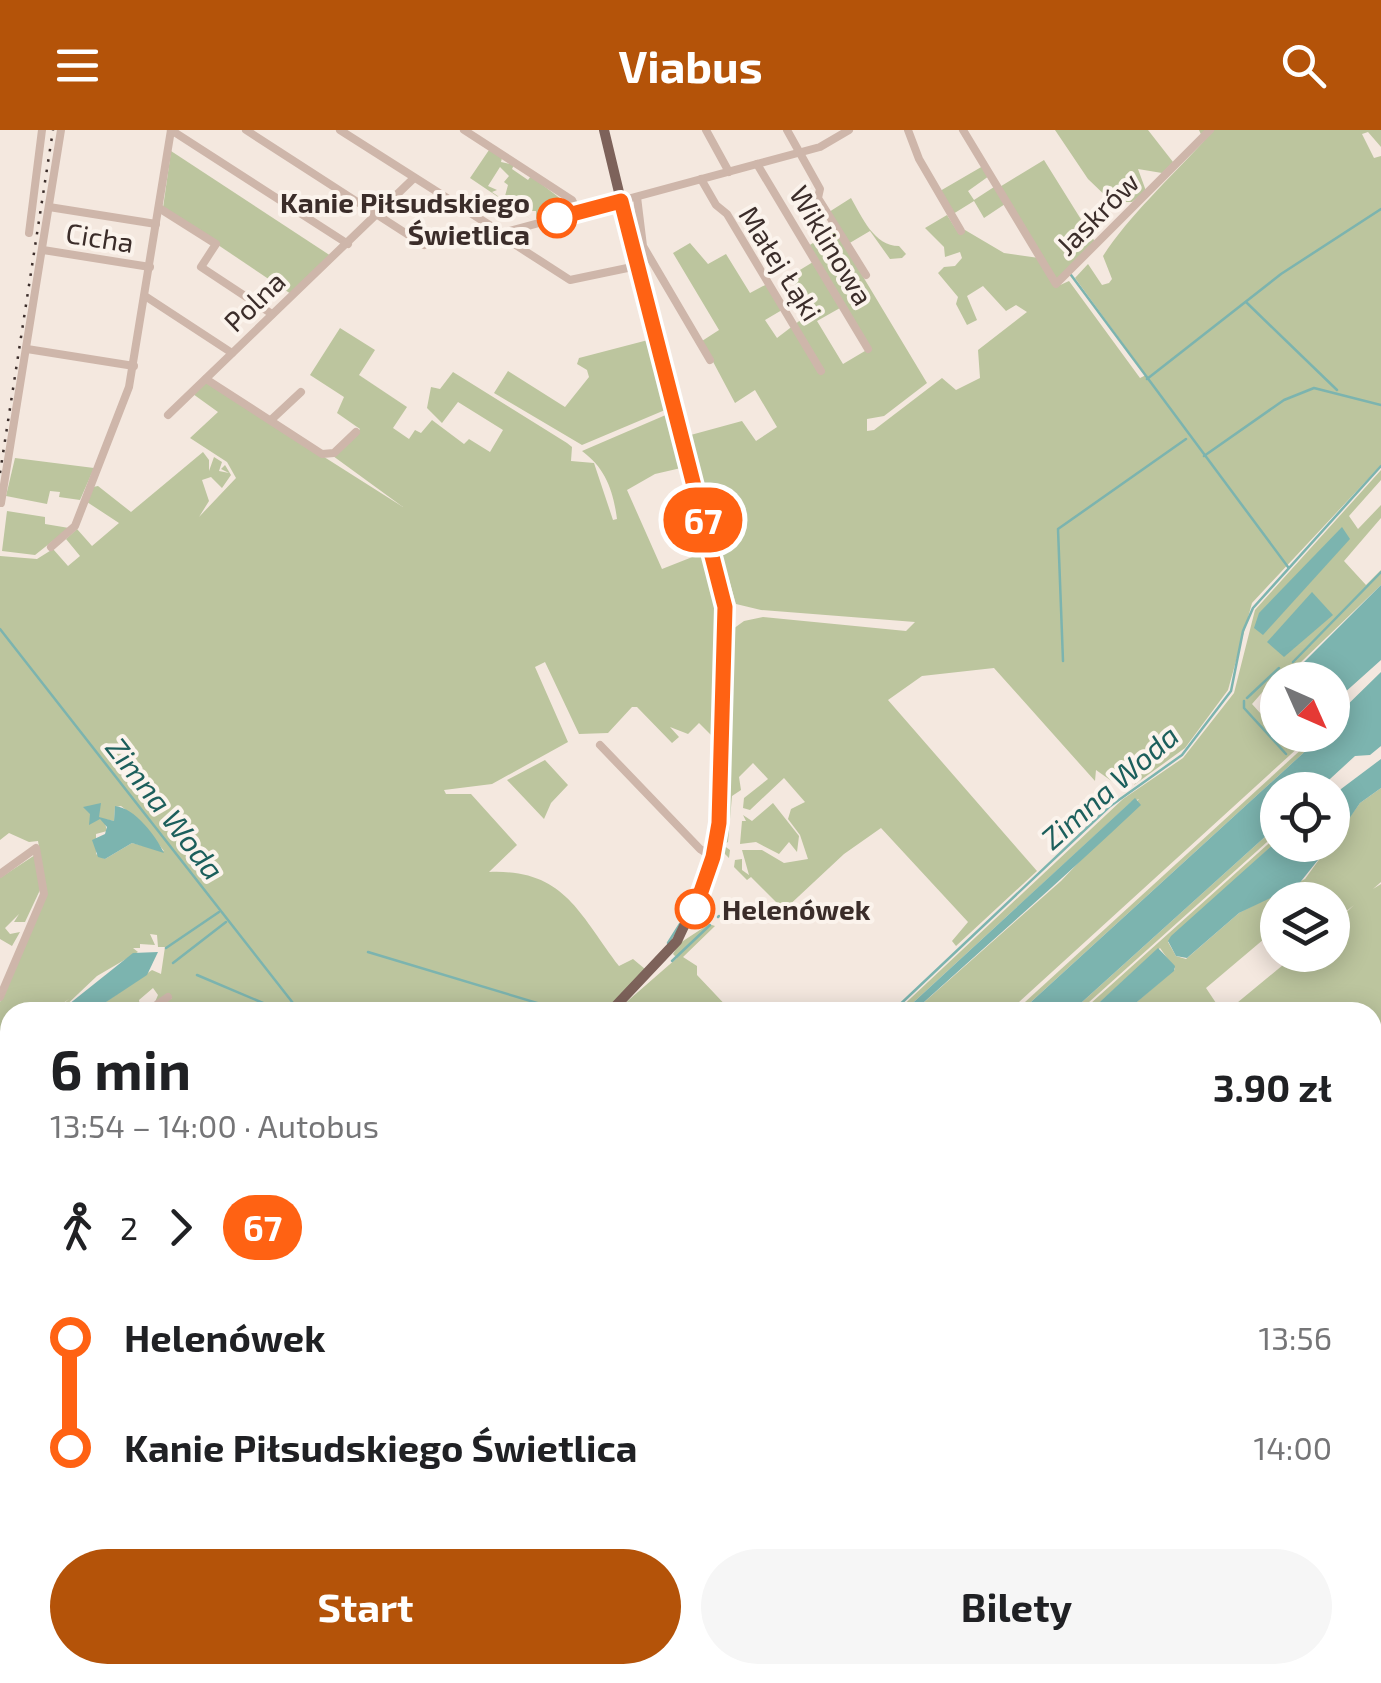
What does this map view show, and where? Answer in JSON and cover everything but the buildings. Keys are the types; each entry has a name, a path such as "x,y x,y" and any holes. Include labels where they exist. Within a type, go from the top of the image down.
{"main road":[{"path":"604,130 725,607 727,666 713,857 682,934 653,971 620,1002"}],"street":[{"path":"29,233 38,130"},
{"path":"2,503 61,130"},
{"path":"51,547 75,526 134,366 171,130 348,244"},
{"path":"246,130 424,244"},
{"path":"340,130 492,230 506,232 800,152 832,142 850,130"},
{"path":"464,130 572,200 578,213"},
{"path":"706,130 729,172"},
{"path":"786,130 820,189 818,198 866,275"},
{"path":"908,130 919,159 961,231"},
{"name":"Jaskrów","path":"963,130 1056,284 1210,130"},
{"name":"Wiklinowa","path":"757,164 868,350"},
{"name":"Polna","path":"168,415 414,178"},
{"name":"Małej Łąki","path":"701,179 715,204 727,214 821,371"},
{"path":"637,197 636,217 644,249 710,360"},
{"path":"49,207 156,224"},
{"path":"159,208 216,244 200,267 272,314"},
{"path":"506,232 511,242 570,280 637,266"},
{"name":"Cicha","path":"43,250 150,268"},
{"path":"145,296 232,353"},
{"path":"27,348 134,366"},
{"path":"206,378 328,456 356,432"},
{"path":"272,420 301,392"},
{"path":"600,745 700,850 713,857"},
{"path":"0,874 36,848 44,884 0,997"},
{"path":"161,1002 168,997"}],"green space":[{"path":"1055,130 1148,130 1173,162 1162,173 1138,169 1146,191 1132,202 1112,202 1088,179"},
{"path":"1199,130 1381,130 1381,147 1368,132 1362,134 1374,158 1381,156 1381,465 1252,603 1228,690 1185,748 1134,785 1139,777 1134,771 1113,782 1096,770 1095,781 994,668 922,676 888,700 1037,871 956,946 952,941 968,922 881,828 844,854 784,910 751,877 747,880 734,867 735,860 742,859 742,870 749,875 742,850 762,850 784,863 808,859 800,835 788,819 791,809 805,802 784,778 750,810 743,808 744,798 768,779 753,763 739,777 741,790 732,796 728,842 723,845 730,850 729,858 720,849 733,629 744,621 763,617 906,631 915,622 761,610 736,604 687,436 742,421 756,441 777,427 755,390 735,403 702,341 719,330 673,253 690,243 708,264 726,254 750,293 767,284 782,310 765,320 777,338 811,312 790,276 813,262 840,308 817,321 843,364 870,348 808,246 835,230 927,383 884,416 867,419 867,431 874,430 942,378 956,390 980,378 978,350 1027,312 1016,305 1006,311 983,286 967,296 977,320 967,325 956,304 958,297 938,273 944,267 955,266 962,258 960,252 945,257 944,247 925,228 947,215 959,234 965,230 1004,253 1039,258 998,188 1044,160 1097,245 1058,286 1069,281 1140,378 1146,375 1075,278 1088,264 1102,285 1109,283 1112,279 1103,256 1137,212 1204,141"},
{"path":"489,150 502,158 501,162 514,165 512,169 528,180 531,176 574,209 536,219 536,211 527,211 505,196 508,185 504,182 509,176 500,167 488,186 532,220 470,178"},
{"path":"171,151 331,256 291,294 163,208"},
{"path":"983,166 989,176 968,191 974,200 994,187 1005,204 984,218 974,201 953,214 940,191"},
{"path":"851,198 876,236 899,246 906,254 902,258 890,259 870,231 848,244 829,212"},
{"path":"340,328 375,350 359,375 407,407 393,428 409,439 415,430 421,433 432,420 464,444 469,439 490,452 503,430 458,402 442,423 427,408 431,387 440,389 453,372 567,443 572,447 571,461 594,463 613,520 617,519 607,480 597,465 582,451 668,414 681,468 655,474 627,490 662,569 705,552 719,645 715,739 699,723 688,734 670,727 679,737 672,743 637,707 632,707 608,733 579,734 545,662 535,667 568,742 492,784 444,790 446,794 471,794 517,845 489,872 514,873 552,886 580,912 619,966 633,959 645,969 614,1002 166,1002 172,998 167,994 155,1002 158,995 153,988 139,1002 106,1002 152,970 161,974 165,947 158,947 157,935 150,934 155,945 140,944 140,948 133,948 138,952 97,976 70,1002 0,1002 46,888 38,841 29,842 9,833 0,840 0,556 37,559 53,549 68,566 80,556 66,539 77,529 92,546 119,523 87,502 93,487 98,486 131,512 203,452 209,460 209,471 214,457 222,462 219,471 229,473 221,469 225,465 231,475 222,488 211,477 202,480 209,501 199,517 236,478 227,462 190,438 218,412 193,394 206,382 403,507 333,456 360,429 337,413 344,397 310,375","holes":["121,806 141,822 164,851 132,843 105,859 96,854 96,834 107,831 104,819 114,821 115,807"]},
{"path":"648,340 665,410 582,445 494,393 508,371 565,407 589,377 587,370 577,364 579,358"},
{"path":"15,458 94,468 80,500 59,497 60,492 50,491 47,504 6,496"},
{"path":"1381,470 1381,480 1349,516 1358,529 1381,505 1381,518 1344,561 1366,585 1381,570 1381,585 1301,662 1260,662 1260,695 1252,704 1260,713 1260,752 1293,752 1271,772 1260,772 1260,782 1019,1002 924,1002 1061,881 1139,799 1131,802 914,1002 907,1002 1123,799 1183,758 1234,693 1255,610"},
{"path":"7,511 45,517 45,524 69,528 35,555 2,551"},
{"path":"1298,752 1304,752 1283,772 1277,772"},
{"path":"545,760 568,785 551,803 544,819 507,780"},
{"path":"1260,787 1260,793 1031,1002 1025,1002"},
{"path":"1381,788 1381,882 1373,889 1381,884 1381,1002 1238,1002 1274,972 1350,972 1350,909 1354,905 1350,908 1350,882 1299,882 1317,862 1350,862 1350,817 1360,803"},
{"path":"773,803 799,836 797,852 789,842 779,854 756,842 740,844 742,821 746,821 743,815 752,821"},
{"path":"1260,841 1260,848 1089,1002 1082,1002"},
{"path":"1260,851 1260,857 1168,942 1176,956 1186,959 1239,913 1260,902 1260,942 1206,988 1215,1002 1137,1002 1175,969 1160,948 1100,1002 1092,1002"},
{"path":"35,855 40,890 25,922 14,922 19,914 5,928 10,934 20,932 12,946 0,939 0,878"},
{"path":"709,924 715,926 683,957 697,966 697,975 723,1002 626,1002 677,958 673,954 680,943"}],"water":[{"path":"1342,527 1350,539 1263,635 1254,628 1259,613"},
{"path":"1381,585 1381,660 1350,688 1350,662 1304,662"},
{"path":"1312,592 1333,615 1284,657 1267,642"},
{"path":"1381,672 1381,746 1370,755 1355,756 1338,772 1283,772 1304,752 1350,752 1350,702"},
{"path":"1381,759 1381,788 1360,803 1350,817 1350,782"},
{"path":"1260,793 1260,841 1082,1002 1031,1002"},
{"path":"1135,798 1141,805 1113,831 924,1002 914,1002"},
{"path":"101,803 99,817 114,821 115,806 123,808 150,831 164,853 132,843 105,859 98,857 92,840 105,834 107,827 100,819 89,825 90,814 83,807"},
{"path":"1260,856 1260,862 1316,862 1300,882 1260,882 1260,903 1239,913 1187,958 1176,956 1168,941"},
{"path":"1158,948 1175,966 1137,1002 1100,1002"},
{"path":"158,952 147,975 106,1002 72,1002 133,953"}],"waterway":[{"path":"1147,379 1281,274 1381,209"},
{"path":"1071,275 1288,567"},
{"path":"1246,302 1337,390"},
{"path":"1204,456 1284,400 1314,388 1381,405"},
{"path":"1063,661 1058,529 1186,439"},
{"name":"Zimna Woda","path":"903,1002 1109,807 1182,755 1231,691 1243,631 1253,608 1381,466"},
{"path":"1293,662 1381,572"},
{"name":"Zimna Woda","path":"0,629 292,1002"},
{"path":"1247,698 1260,686"},
{"path":"1244,701 1244,708 1286,754"},
{"path":"711,838 719,711"},
{"path":"698,886 704,868"},
{"path":"729,907 736,900"},
{"path":"166,948 219,912"},
{"path":"173,963 226,922"},
{"path":"668,943 680,924"},
{"path":"672,961 710,925"},
{"path":"368,952 534,1002"},
{"path":"197,975 261,1002"}],"railway":[{"path":"0,473 53,130"}],"bus line":[{"name":"67","path":"557,218 621,201 683,452 723,594 727,666 719,823 713,857 695,909"}],"place":[{"name":"Kanie Piłsudskiego Świetlica","path":"557,218"},
{"name":"Helenówek","path":"695,909"}]}
